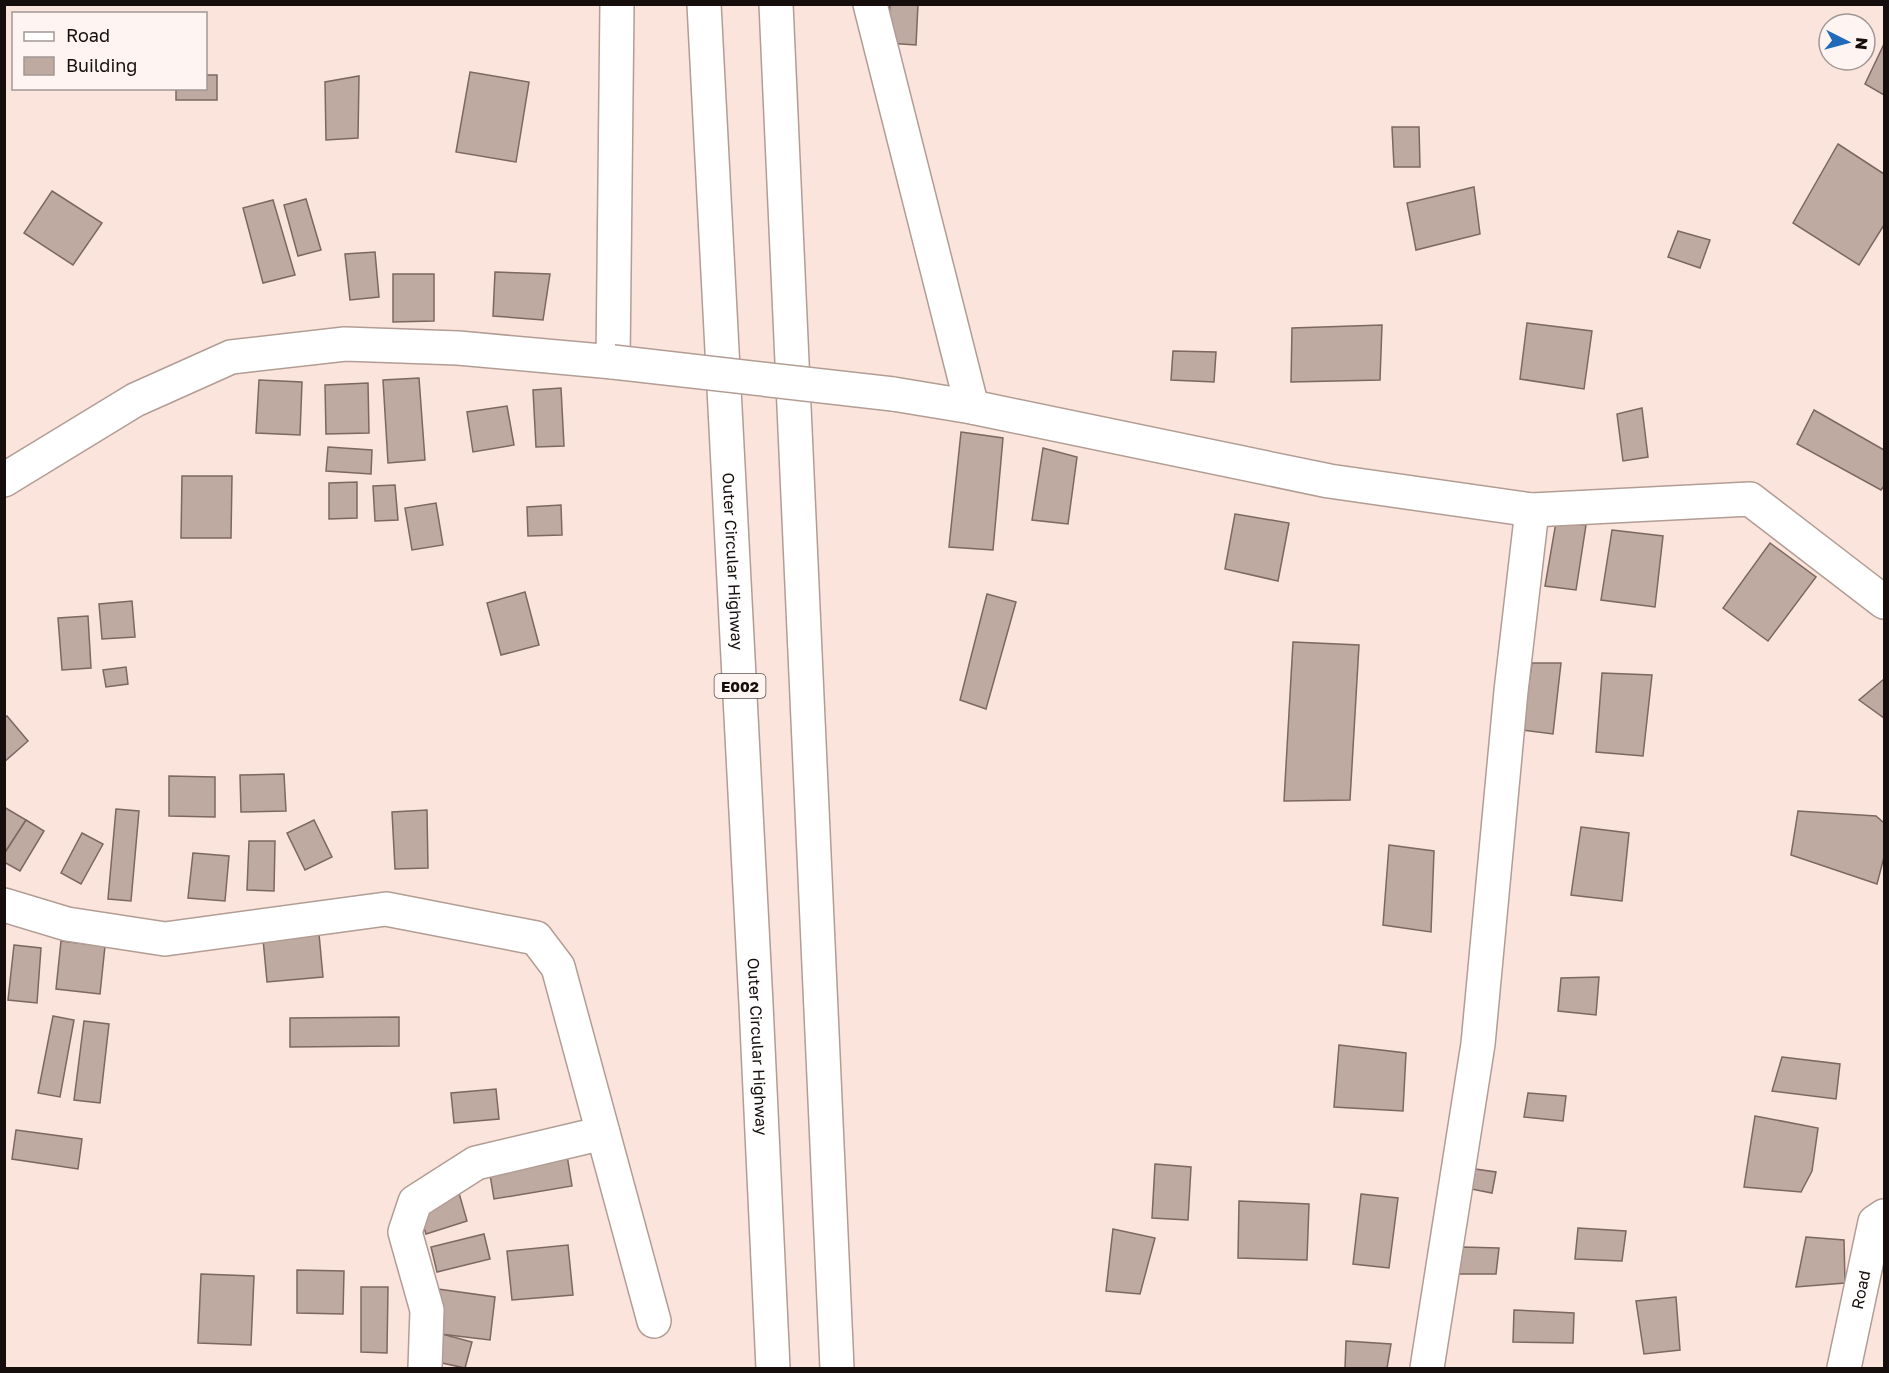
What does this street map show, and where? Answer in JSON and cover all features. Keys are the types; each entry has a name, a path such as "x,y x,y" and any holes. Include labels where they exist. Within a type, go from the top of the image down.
{"main road":[{"path":"613,362 616,4"},
{"name":"Outer Circular Highway","path":"704,4 757,1016 773,1368"},
{"path":"776,4 837,1368"},
{"path":"870,4 972,407"},
{"path":"4,480 135,400 231,357 345,345 458,348 613,362 893,394 972,407 1329,481 1532,510 1750,500 1884,602"},
{"path":"1427,1368 1478,1044 1510,703 1532,510"},
{"path":"4,905 67,924 165,939 386,909 536,938 558,967 654,1321"},
{"path":"425,1368 427,1310 405,1232 415,1202 476,1163 603,1133"},
{"name":"Road","path":"1844,1368 1875,1222 1884,1216"}],"building":[{"path":"890,4 918,4 916,45 887,43"},
{"path":"1884,44 1884,95 1865,84 1871,72 1877,72 1877,59"},
{"path":"470,72 529,82 516,162 456,152"},
{"path":"207,75 217,75 217,100 176,100 176,90 207,90"},
{"path":"359,76 358,138 326,140 325,82"},
{"path":"1392,127 1419,127 1420,167 1394,167"},
{"path":"1838,144 1884,174 1884,225 1859,265 1793,223"},
{"path":"1474,187 1480,234 1416,250 1407,203"},
{"path":"52,191 102,223 73,265 24,233"},
{"path":"306,199 321,250 298,256 284,205"},
{"path":"273,200 295,275 263,283 243,208"},
{"path":"1678,231 1710,240 1700,268 1668,257"},
{"path":"375,252 379,297 350,300 345,254"},
{"path":"495,272 550,274 543,320 493,316"},
{"path":"393,274 434,274 434,321 393,322"},
{"path":"1527,323 1592,331 1584,389 1520,379"},
{"path":"1382,325 1380,380 1291,382 1292,328"},
{"path":"1173,351 1216,352 1214,382 1171,380"},
{"path":"419,378 425,460 388,463 383,380"},
{"path":"259,380 302,382 300,435 256,433"},
{"path":"368,383 369,433 326,434 325,385"},
{"path":"561,388 564,446 536,447 533,390"},
{"path":"507,406 514,445 473,452 467,412"},
{"path":"1642,408 1648,457 1623,461 1617,414"},
{"path":"1814,410 1884,450 1884,486 1881,490 1797,444"},
{"path":"961,432 1003,438 993,550 949,547"},
{"path":"328,447 372,450 371,474 326,471"},
{"path":"1043,448 1077,457 1068,524 1032,520"},
{"path":"182,476 232,476 231,538 181,538"},
{"path":"357,482 357,518 329,519 329,483"},
{"path":"395,485 398,520 375,521 373,486"},
{"path":"436,503 443,545 412,550 405,508"},
{"path":"561,505 562,535 528,536 527,507"},
{"path":"1235,514 1289,523 1278,581 1225,569"},
{"path":"1556,522 1586,525 1576,590 1545,586"},
{"path":"1612,530 1663,536 1655,607 1601,600"},
{"path":"1770,543 1816,577 1768,641 1723,608"},
{"path":"525,592 539,645 501,655 487,603"},
{"path":"987,594 1016,602 986,709 960,700"},
{"path":"132,601 135,637 102,639 99,604"},
{"path":"88,616 91,668 62,670 58,618"},
{"path":"1293,642 1359,645 1350,800 1284,801"},
{"path":"1532,663 1561,663 1553,734 1522,730"},
{"path":"126,667 128,684 106,687 103,670"},
{"path":"1602,673 1652,675 1643,756 1596,752"},
{"path":"1884,679 1884,718 1859,700"},
{"path":"7,716 28,741 4,762 4,718"},
{"path":"284,774 286,811 241,812 240,775"},
{"path":"169,776 215,777 215,817 169,816"},
{"path":"4,807 26,820 4,854"},
{"path":"116,809 139,811 131,901 108,899"},
{"path":"427,810 428,868 395,869 392,812"},
{"path":"1798,811 1876,816 1884,823 1884,857 1877,884 1791,855"},
{"path":"26,820 44,831 20,871 4,862 4,854"},
{"path":"314,820 332,857 305,870 287,833"},
{"path":"1581,827 1629,833 1622,901 1571,895"},
{"path":"82,833 103,844 81,884 61,873"},
{"path":"249,841 275,841 274,891 247,890"},
{"path":"1389,845 1434,851 1431,932 1383,925"},
{"path":"193,853 229,856 225,901 188,898"},
{"path":"319,934 323,977 267,982 263,939"},
{"path":"61,941 105,946 100,994 56,989"},
{"path":"14,945 41,948 37,1003 8,1000"},
{"path":"1599,977 1596,1015 1558,1011 1561,978"},
{"path":"53,1016 74,1020 60,1097 38,1093"},
{"path":"399,1017 399,1046 290,1047 290,1018"},
{"path":"84,1021 109,1024 100,1103 74,1100"},
{"path":"1339,1045 1406,1053 1403,1111 1334,1107"},
{"path":"1782,1057 1840,1064 1836,1099 1772,1091"},
{"path":"496,1089 499,1119 454,1123 451,1093"},
{"path":"1528,1093 1566,1096 1563,1121 1524,1117"},
{"path":"1755,1116 1818,1128 1812,1171 1801,1192 1744,1187"},
{"path":"16,1130 82,1139 78,1169 12,1159"},
{"path":"565,1143 572,1186 494,1199 487,1156"},
{"path":"1155,1164 1191,1167 1188,1220 1152,1218"},
{"path":"1468,1168 1496,1172 1492,1193 1466,1188"},
{"path":"459,1193 467,1221 426,1234 417,1206"},
{"path":"1361,1194 1398,1198 1389,1268 1353,1264"},
{"path":"1239,1201 1309,1204 1307,1260 1238,1258"},
{"path":"1578,1228 1626,1231 1622,1261 1575,1259"},
{"path":"1113,1229 1155,1238 1140,1294 1106,1291"},
{"path":"484,1234 490,1259 437,1272 431,1247"},
{"path":"1806,1237 1844,1240 1845,1283 1796,1287"},
{"path":"568,1245 573,1295 512,1300 507,1251"},
{"path":"1461,1247 1499,1248 1496,1274 1458,1274"},
{"path":"297,1270 344,1271 343,1314 297,1313"},
{"path":"201,1274 254,1276 251,1345 198,1343"},
{"path":"361,1287 388,1287 387,1353 361,1352"},
{"path":"438,1289 495,1297 490,1340 432,1333"},
{"path":"1676,1297 1680,1350 1644,1354 1636,1301"},
{"path":"1514,1310 1574,1313 1573,1343 1513,1342"},
{"path":"427,1330 472,1342 465,1368 419,1358"},
{"path":"1346,1341 1391,1344 1387,1368 1345,1368"}]}
